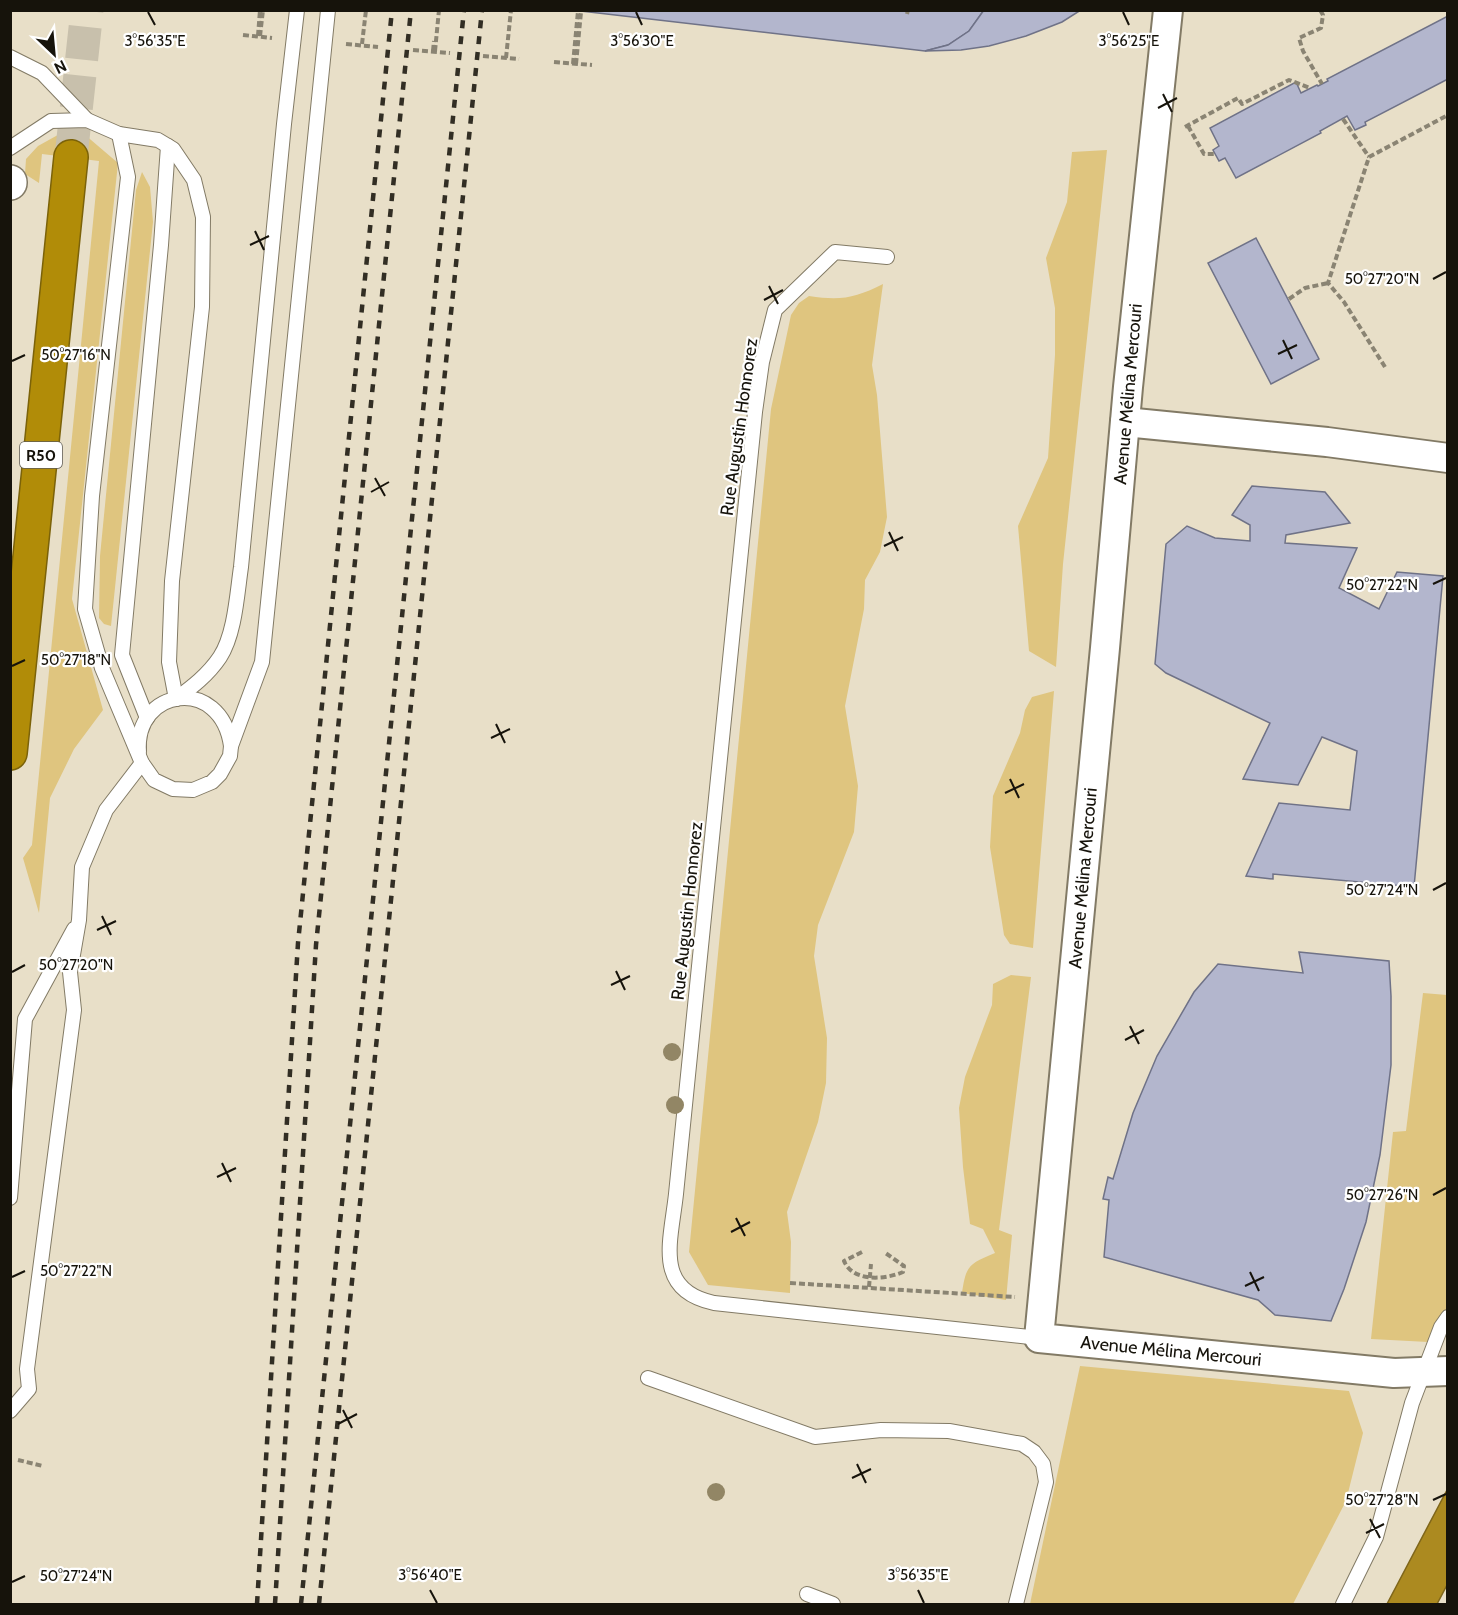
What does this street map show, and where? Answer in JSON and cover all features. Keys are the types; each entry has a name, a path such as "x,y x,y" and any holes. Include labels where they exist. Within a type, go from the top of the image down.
{"highway":[{"name":"R50","path":"10,753 71,157"}],"street":[{"name":"Avenue Mélina Mercouri","path":"1168,10 1125,422 1040,1338 1394,1373 1436,1372"},
{"path":"1125,422 1327,442 1448,458"}],"lane":[{"path":"142,763 138,740 147,718 155,709 176,699 212,668 221,655 232,624 241,567 297,10"},
{"path":"231,746 262,662 328,10"},
{"path":"10,57 42,73 87,120 119,134 158,140 173,149 194,180 203,217 202,307 172,581 169,662 176,699"},
{"path":"10,148 51,121 87,120"},
{"path":"119,134 128,177 93,496 85,609 102,668 142,763 154,780 163,785 183,791 193,790 212,782 220,774 230,756 229,732 224,720 215,709 190,698 176,699"},
{"path":"147,718 122,655 160,257 168,146"},
{"name":"Rue Augustin Honnorez","path":"887,257 835,252 775,310 762,362 755,412 670,1266 678,1285 686,1292 714,1303 1040,1338"},
{"path":"10,1412 29,1389 27,1369 74,1010 70,972 79,920 82,867 106,810 142,763"},
{"path":"10,1198 25,1019 79,920"},
{"path":"1343,1605 1376,1537 1412,1403 1436,1372 1441,1327 1448,1317"},
{"path":"648,1378 815,1437 881,1430 949,1431 1022,1444 1034,1452 1043,1464 1046,1482 1016,1605"},
{"path":"807,1594 833,1605"}],"path":[{"path":"259,36 262,10"},
{"path":"361,44 365,10"},
{"path":"434,51 438,10"},
{"path":"505,57 510,10"},
{"path":"1320,10 1323,15 1321,28 1299,38 1303,51 1322,84"},
{"path":"574,64 580,11"},
{"path":"243,35 272,38"},
{"path":"341,44 378,47"},
{"path":"414,50 450,53"},
{"path":"483,56 519,59"},
{"path":"554,62 592,65"},
{"path":"1178,131 1238,98 1242,104 1289,80 1310,88"},
{"path":"1328,283 1369,157 1448,115"},
{"path":"1343,119 1369,157"},
{"path":"1188,126 1204,154 1215,154"},
{"path":"1288,299 1305,288 1328,283"},
{"path":"1328,283 1344,302 1384,368"},
{"path":"862,1252 844,1261 855,1275 891,1278 903,1272 904,1266 884,1252"},
{"path":"869,1288 871,1264"},
{"path":"790,1283 1043,1298"},
{"path":"18,1460 43,1466"}],"shaded area":[{"path":"65,131 84,134 118,163 72,599 103,710 74,749 50,798 39,913 23,858 32,845 99,161 42,154 39,183 25,174 26,159 38,146"},
{"path":"1107,150 1063,564 1056,667 1029,651 1018,526 1048,458 1055,355 1055,308 1046,258 1067,202 1072,152"},
{"path":"142,172 150,187 153,222 111,626 104,624 99,618 100,556 136,190"},
{"path":"883,284 872,365 877,395 887,517 880,552 865,580 864,609 845,706 858,786 854,832 818,925 814,956 827,1038 826,1083 818,1122 787,1212 791,1242 790,1293 708,1285 689,1252 771,409 791,315 799,303 809,296 848,297"},
{"path":"1054,691 1033,948 1010,944 1004,935 990,847 993,796 1020,733 1025,710 1032,697"},
{"path":"1011,975 1031,977 999,1230 1012,1235 1006,1300 962,1293 965,1276 970,1267 995,1253 983,1229 970,1224 959,1108 965,1077 992,1005 993,984"},
{"path":"1423,993 1447,995 1447,1309 1440,1317 1428,1342 1371,1339 1393,1132 1406,1131"},
{"path":"1080,1366 1349,1391 1363,1433 1346,1501 1293,1604 1030,1604"},
{"path":"1447,1490 1447,1585 1437,1604 1387,1604"}],"building":[{"path":"572,10 984,10 969,31 948,45 925,51"},
{"path":"984,10 1081,10 1062,22 1026,36 989,46 961,50 925,51 948,45 969,31"},
{"path":"1448,16 1448,79 1365,122 1366,125 1355,130 1347,116 1320,131 1321,133 1236,178 1225,158 1219,161 1213,150 1219,146 1210,128 1296,82 1301,93 1318,86 1328,81 1327,79"},
{"path":"1256,238 1319,359 1271,384 1208,263"},
{"path":"1252,486 1325,492 1350,523 1286,535 1285,543 1357,548 1339,588 1379,609 1397,572 1443,576 1414,887 1273,874 1273,879 1246,876 1279,803 1350,810 1357,751 1322,737 1298,785 1243,779 1270,723 1166,673 1155,664 1166,544 1187,526 1215,538 1250,541 1250,525 1232,515"},
{"path":"1299,952 1389,961 1391,1065 1380,1155 1366,1222 1331,1321 1275,1315 1258,1300 1104,1257 1109,1200 1103,1199 1108,1177 1113,1179 1133,1113 1157,1056 1194,992 1218,964 1303,973"}],"tunnel":[{"path":"71,157 87,10"}],"railway":[{"path":"257,1604 298,943 392,10"},
{"path":"275,1604 316,945 411,10"},
{"path":"301,1604 464,10"},
{"path":"319,1604 482,10"}]}
